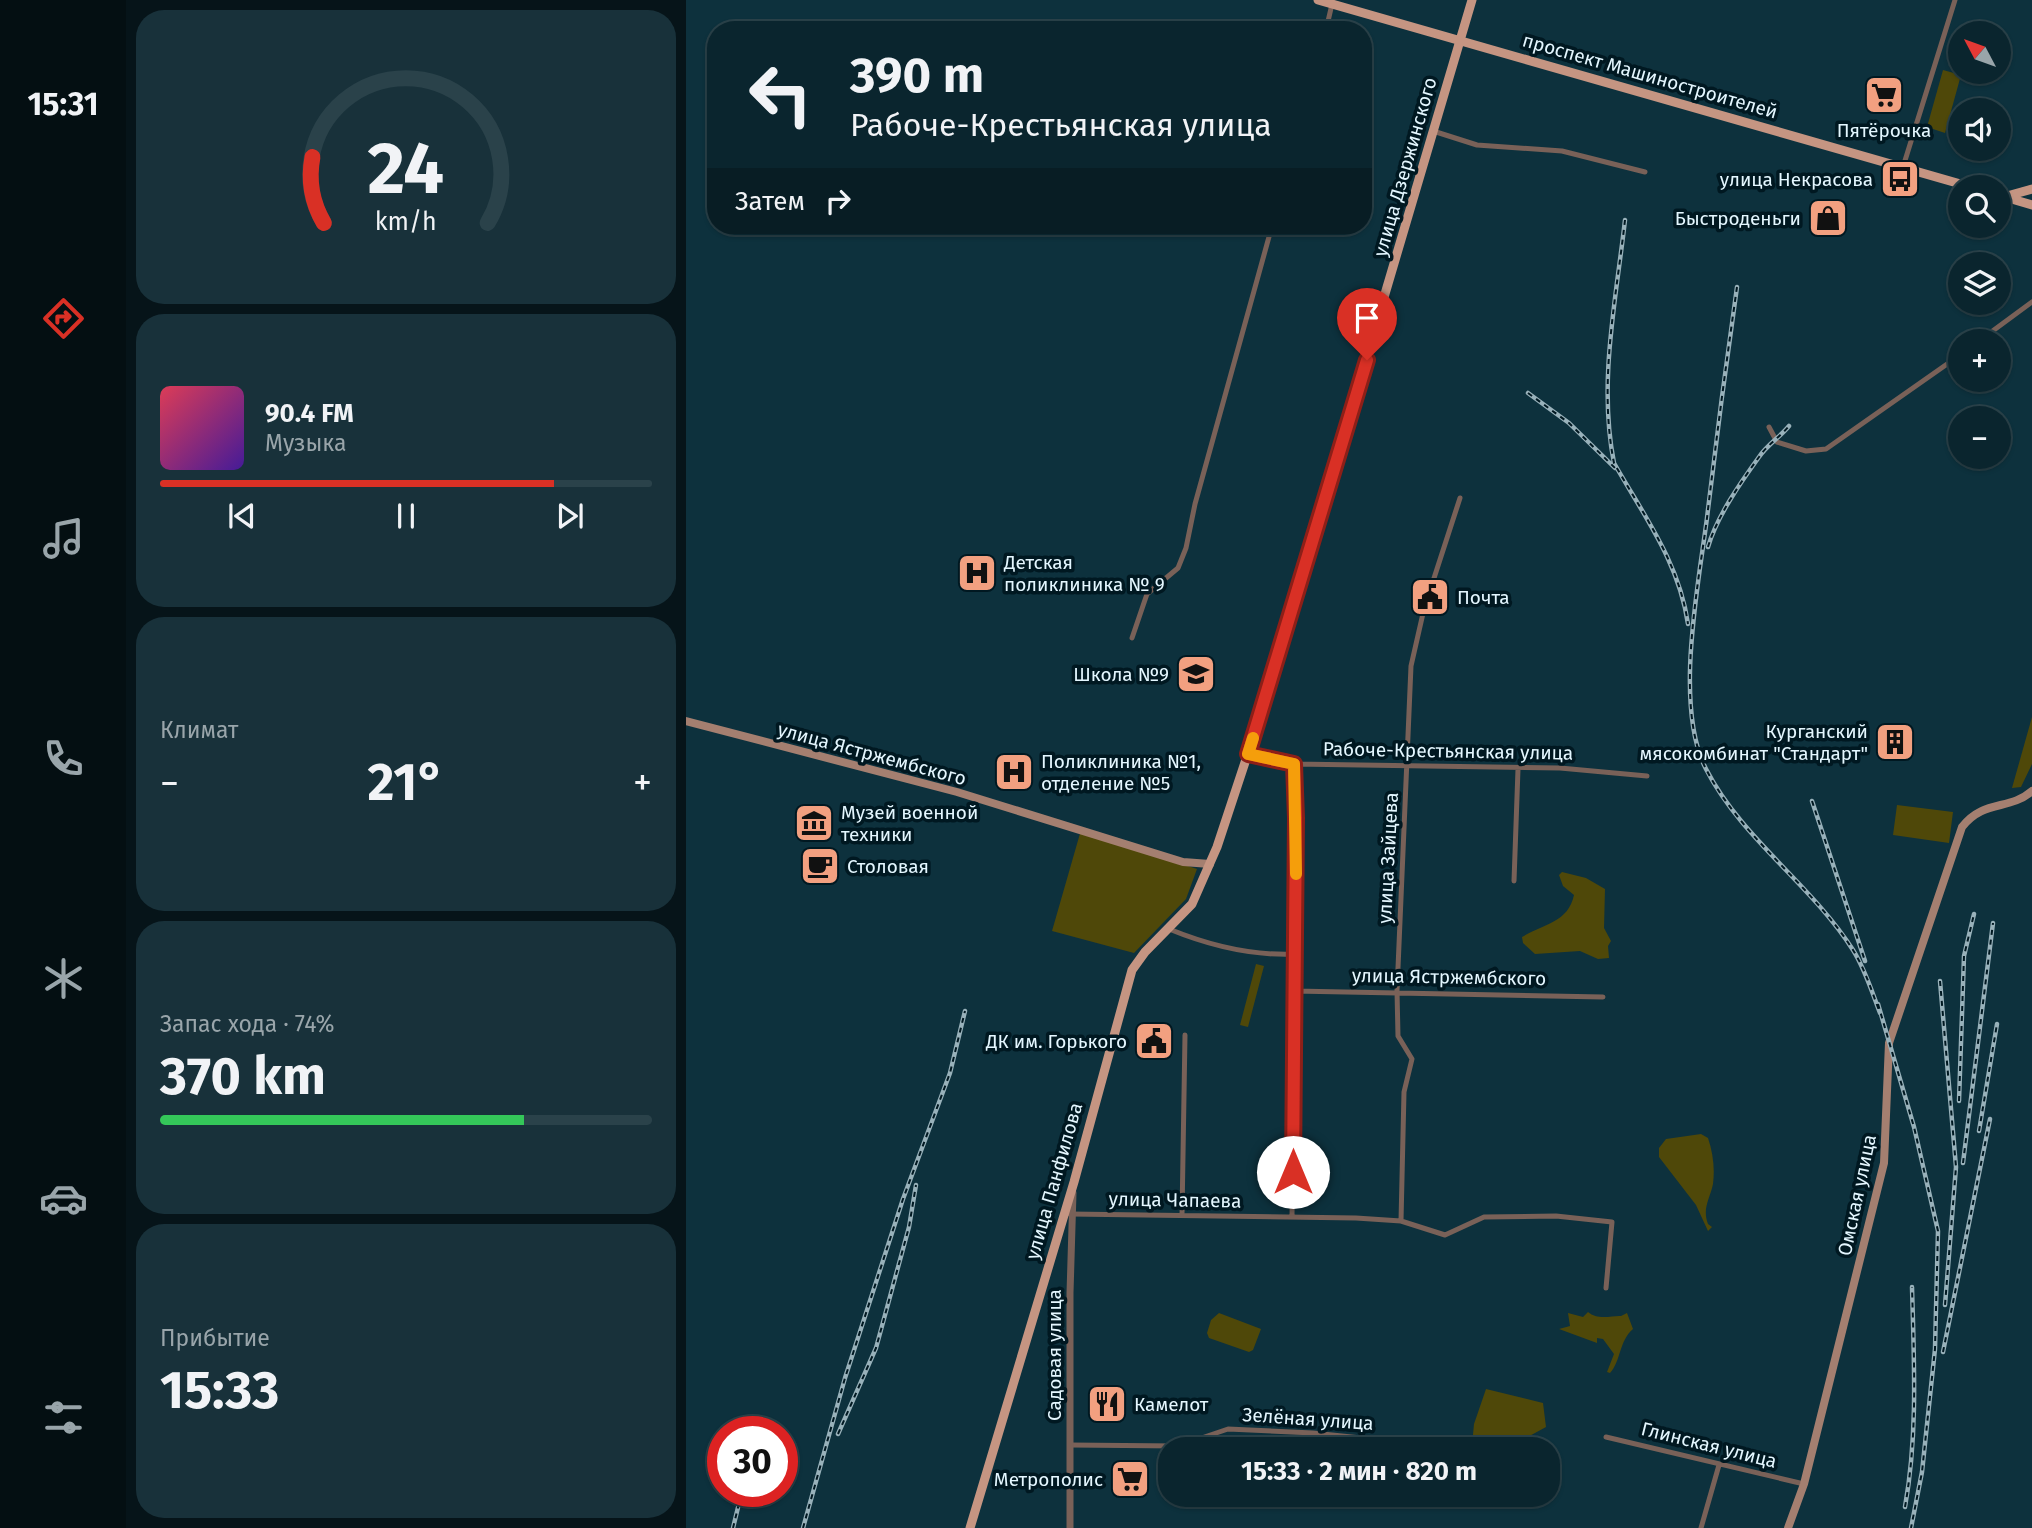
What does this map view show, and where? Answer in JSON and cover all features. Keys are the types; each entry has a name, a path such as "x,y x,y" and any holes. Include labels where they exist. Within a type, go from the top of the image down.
{"main road":[{"name":"проспект Машиностроителей","path":"1318,0 1948,180"},
{"name":"улица Дзержинского","path":"1210,864 1248,754 1472,0"},
{"path":"2011,194 2032,189"},
{"path":"2011,199 2032,205"},
{"name":"улица Ястржембского","path":"686,721 957,792 1183,862 1210,864"},
{"name":"Омская улица","path":"1788,1528 1804,1485 1884,1163 1888,1123 1886,1056 1908,983 1962,827 1981,808 2014,802 2032,791"},
{"name":"улица Панфилова","path":"970,1528 1068,1214 1073,1182 1132,970 1145,952 1192,904 1210,864"}],"street":[{"path":"1903,167 1955,0"},
{"path":"1328,21 1332,4"},
{"path":"1433,131 1477,145 1562,151 1645,172"},
{"path":"1132,638 1147,594 1178,568 1186,548 1195,505 1270,235"},
{"path":"1995,329 2032,302"},
{"path":"1769,427 1777,442 1806,451 1826,449 1948,363"},
{"name":"улица Зайцева","path":"1401,1221 1404,1092 1412,1059 1398,1036 1397,991 1413,650 1460,498"},
{"name":"Рабоче-Крестьянская улица","path":"1248,754 1294,764 1560,768 1647,776"},
{"path":"1292,1217 1296,954 1294,764"},
{"path":"1514,881 1518,769"},
{"path":"1169,929 1198,940 1257,953 1296,954"},
{"name":"улица Ястржембского","path":"1294,991 1603,997"},
{"path":"1182,1215 1185,1035"},
{"name":"улица Чапаева","path":"1068,1214 1401,1221 1445,1235 1484,1217 1556,1216 1612,1222 1606,1288"},
{"name":"Садовая улица","path":"1068,1214 1070,1528"},
{"name":"Зелёная улица","path":"1204,1437 1228,1429 1353,1437"},
{"name":"Глинская улица","path":"1606,1437 1804,1485"},
{"name":"Зелёная улица","path":"1070,1444 1158,1446"},
{"path":"1701,1528 1719,1465"}],"shaded area":[{"path":"1943,70 1948,71 1948,84 1959,84 1955,98 1948,98 1945,133 1927,127"},
{"path":"2032,717 2032,764 2021,787 2012,788"},
{"path":"1897,805 1953,812 1949,843 1893,835"},
{"path":"1081,830 1197,869 1186,899 1134,953 1052,931"},
{"path":"1562,872 1586,878 1605,889 1604,928 1611,941 1608,946 1609,958 1598,959 1580,951 1535,954 1523,943 1522,937 1554,922 1571,904 1574,895 1563,886 1559,875"},
{"path":"1256,964 1264,966 1248,1027 1240,1025"},
{"path":"1701,1134 1708,1138 1714,1166 1713,1184 1706,1208 1706,1218 1712,1227 1708,1231 1696,1205 1659,1157 1659,1148 1666,1139"},
{"path":"1588,1312 1601,1317 1627,1313 1633,1329 1625,1339 1610,1373 1607,1372 1614,1354 1603,1339 1597,1338 1597,1343 1559,1329 1570,1326 1568,1313 1583,1317"},
{"path":"1219,1313 1261,1329 1253,1350 1249,1352 1209,1338 1207,1333 1211,1320"},
{"path":"1486,1389 1543,1403 1546,1427 1528,1437 1473,1437 1474,1424"}],"railway":[{"path":"1625,220 1608,372 1614,463 1669,560 1688,624"},
{"path":"1737,287 1694,611 1690,681 1696,743 1706,769 1738,818 1817,904 1853,950 1880,1013"},
{"path":"1528,393 1569,423 1615,468"},
{"path":"1708,547 1723,511 1745,477 1762,453 1789,426"},
{"path":"1812,801 1865,961"},
{"path":"1959,1101 1964,956 1974,914"},
{"path":"1963,1163 1993,923"},
{"path":"1940,981 1956,1167 1945,1305"},
{"path":"1878,1004 1914,1127 1938,1231 1935,1349 1922,1472 1911,1528"},
{"path":"803,1528 845,1378 903,1199 950,1073 965,1011"},
{"path":"1979,1131 1997,1024"},
{"path":"1943,1352 1990,1119"},
{"path":"838,1434 876,1348 909,1227 916,1185"},
{"path":"1905,1507 1913,1425 1912,1287"},
{"path":"733,1528 738,1507"}],"slow traffic":[{"path":"1253,738 1248,754 1294,764 1296,874"}],"place":[{"name":"Пятёрочка","path":"1884,95"},
{"name":"улица Некрасова","path":"1900,179"},
{"name":"Быстроденьги","path":"1828,218"},
{"name":"Детская поликлиника № 9","path":"977,573"},
{"name":"Почта","path":"1430,597"},
{"name":"Школа №9","path":"1196,674"},
{"name":"Курганский мясокомбинат \"Стандарт\"","path":"1895,742"},
{"name":"Поликлиника №1, отделение №5","path":"1014,772"},
{"name":"Музей военной техники","path":"814,823"},
{"name":"Столовая","path":"820,866"},
{"name":"ДК им. Горького","path":"1154,1041"},
{"name":"Камелот","path":"1107,1404"},
{"name":"Метрополис","path":"1130,1479"}],"route":[{"path":"1293,1172 1296,954 1294,764 1248,754 1367,360"}]}
